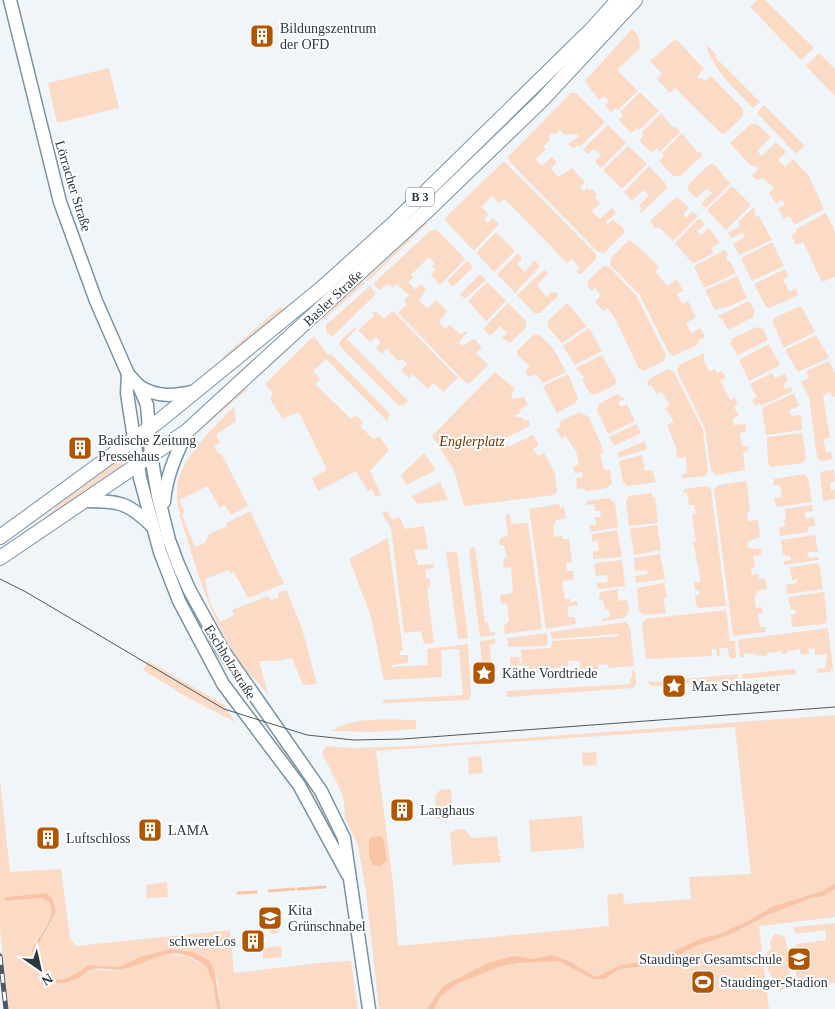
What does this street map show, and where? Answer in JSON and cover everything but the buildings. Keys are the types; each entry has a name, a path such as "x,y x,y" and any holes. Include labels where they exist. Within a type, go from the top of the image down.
{"main road":[{"name":"Lörracher Straße","path":"10,0 60,202 96,301 128,374 139,386 147,405 151,455"},
{"name":"Basler Straße","path":"0,537 135,440 200,390 322,288 394,223 461,155 581,40 618,0"},
{"name":"Basler Straße","path":"0,558 187,431 428,210 542,100 635,0"},
{"name":"Lörracher Straße","path":"128,374 128,393 135,440"},
{"path":"139,386 160,396 175,396 200,390"},
{"path":"163,517 168,475 187,431"},
{"name":"Eschholzstraße","path":"135,440 138,464 152,526 164,565 193,631 223,684 299,785 349,878"},
{"name":"Eschholzstraße","path":"151,455 169,540 188,589 234,669 303,763 330,808 344,838 349,878 360,933 369,1009"},
{"path":"86,501 124,503 133,508 152,526"},
{"path":"258,731 271,718"}],"green space":[{"path":"757,0 765,0 814,48 801,60 750,7"},
{"path":"632,29 638,35 640,48 617,70 638,91 618,110 616,108 611,112 605,105 609,101 604,96 599,100 585,81"},
{"path":"676,39 704,69 697,76 699,79 701,78 705,81 711,76 743,109 743,116 723,135 675,88 670,93 657,79 662,74 650,61"},
{"path":"705,43 717,55 715,57 760,102 753,108 719,71"},
{"path":"819,53 835,69 835,96 806,66"},
{"path":"109,68 119,108 57,123 48,83"},
{"path":"640,92 659,111 639,130 637,128 631,133 619,120 623,115 620,112"},
{"path":"571,93 576,93 605,122 580,147 578,145 573,149 568,144 579,136 576,134 565,135 560,130 555,135 552,133 548,138 550,140 543,147 546,150 535,159 542,166 551,157 557,162 551,168 558,177 572,168 585,182 580,187 584,191 587,188 590,191 592,189 597,194 595,197 600,203 592,211 600,219 612,208 616,213 606,222 608,224 613,220 625,232 604,253 598,252 510,162 508,157"},
{"path":"764,105 805,146 796,154 757,113"},
{"path":"661,113 673,128 675,126 680,132 660,152 657,148 652,153 639,141 644,135 642,132"},
{"path":"486,121 486,124 445,165 443,164"},
{"path":"751,124 757,124 771,137 757,151 762,156 776,142 786,152 778,160 785,167 793,159 809,176 824,209 794,225 790,216 784,219 778,208 785,205 782,200 776,204 769,193 774,188 762,177 757,181 752,176 759,168 749,164 730,143"},
{"path":"608,125 626,143 601,168 595,162 601,154 594,149 587,154 583,149"},
{"path":"682,133 698,153 700,152 703,155 680,176 673,176 659,161 664,156 662,153"},
{"path":"628,146 647,164 622,189 603,170"},
{"path":"504,161 596,254 596,259 581,274 576,272 580,268 572,259 567,263 505,199 499,203 492,196 481,207 489,214 484,219 488,223 493,218 499,224 474,251 444,219"},
{"path":"710,164 714,164 730,184 706,208 701,204 712,193 707,189 696,198 688,190 688,185"},
{"path":"649,166 666,184 667,188 642,212 639,212 642,209 639,206 649,195 643,190 632,201 624,192"},
{"path":"732,186 751,205 726,230 707,210"},
{"path":"678,198 689,208 683,214 686,218 693,211 698,216 673,241 659,227 656,229 650,221 674,199"},
{"path":"754,207 756,217 759,216 772,240 739,255 733,244 745,237 743,233 731,238 728,232 739,227 739,221"},
{"path":"826,213 835,232 835,277 822,282 803,242 796,245 791,235 797,232 796,229"},
{"path":"699,218 705,224 697,231 701,235 709,228 720,243 711,248 713,253 693,264 675,243"},
{"path":"425,223 428,223 368,281 365,280"},
{"path":"437,230 465,259 440,285 431,275 436,269 432,266 435,263 429,257 411,275 413,278 408,282 415,290 421,284 426,289 419,300 427,309 436,300 447,311 439,322 445,329 450,325 461,335 467,332 459,342 462,346 474,339 482,347 476,353 488,365 470,383 466,383 398,313 407,304 404,301 409,295 397,284 393,287 387,284 379,290 373,284 430,231"},
{"path":"496,232 515,251 494,272 476,253"},
{"path":"629,240 659,267 655,271 667,286 677,279 683,291 677,294 682,304 688,301 696,317 686,323 691,333 700,328 705,337 699,340 697,345 674,356 669,353 639,294 610,265 611,258"},
{"path":"772,242 784,266 752,281 741,258"},
{"path":"725,250 728,255 726,258 728,262 730,261 736,273 704,288 694,266"},
{"path":"518,253 522,259 517,264 525,272 534,260 540,266 515,293 497,274"},
{"path":"467,261 473,267 453,287 447,281"},
{"path":"603,266 609,267 636,295 666,355 664,361 644,371 639,369 616,320 608,308 603,311 595,302 601,295 595,288 592,291 588,287 587,282"},
{"path":"785,269 789,276 783,280 790,292 796,288 798,295 770,308 766,307 754,284"},
{"path":"544,270 548,273 537,285 546,297 552,292 557,293 558,296 540,313 534,313 517,295"},
{"path":"480,274 486,280 465,299 460,294"},
{"path":"737,276 747,298 730,306 715,310 705,290"},
{"path":"363,281 365,283 321,322 322,319"},
{"path":"487,282 506,301 486,321 468,301"},
{"path":"370,286 376,294 332,337 326,331 326,325"},
{"path":"749,301 755,311 753,317 728,330 722,319 718,316"},
{"path":"508,303 526,321 526,328 510,343 502,338 507,333 500,326 490,336 483,329"},
{"path":"567,303 587,326 562,343 548,327 548,321"},
{"path":"801,306 815,332 784,348 773,323 774,318"},
{"path":"279,308 285,309 271,325 224,359 223,357"},
{"path":"376,311 384,319 393,311 458,378 443,392 434,383 427,389 413,374 409,378 401,370 407,364 402,359 398,361 387,349 382,354 376,348 381,342 376,337 370,342 358,330 374,316 373,313"},
{"path":"355,327 357,328 347,339 408,401 404,405 398,405 339,345 340,341"},
{"path":"757,327 763,329 768,340 738,355 730,344 732,343 731,339"},
{"path":"589,328 602,351 575,365 563,346"},
{"path":"534,334 539,335 553,348 566,372 543,383 536,374 529,377 525,371 530,366 518,356 517,351"},
{"path":"816,335 829,358 798,372 785,350"},
{"path":"314,336 328,355 331,354 390,414 387,421 326,359 313,371 320,379 315,384 351,419 356,415 363,422 360,426 374,440 379,436 389,450 370,471 381,495 375,497 372,489 368,491 356,471 318,491 312,478 327,470 300,414 298,412 283,419 270,399 273,393 265,384"},
{"path":"769,344 780,365 749,381 739,360"},
{"path":"704,353 704,361 709,371 715,369 717,373 722,371 726,378 720,380 730,400 735,398 738,404 733,406 739,415 733,419 733,425 745,424 746,432 740,433 742,446 748,446 748,451 743,452 745,470 716,475 711,470 705,429 677,371 679,365"},
{"path":"602,355 616,380 615,385 594,395 589,392 582,380 585,378 576,368"},
{"path":"829,361 835,373 835,397 832,397 830,392 823,396 830,438 823,439 826,452 831,452 833,456 832,459 821,461 817,457 809,397 801,382 809,378 806,371"},
{"path":"668,369 674,372 703,430 708,471 705,476 683,478 681,475 687,473 686,457 677,458 676,447 667,425 674,422 665,408 670,405 662,392 657,394 651,385 648,386 647,384 649,379"},
{"name":"Englerplatz","path":"495,372 515,389 511,395 513,399 524,397 528,405 519,410 520,413 515,415 517,418 522,417 524,420 529,420 530,426 504,439 508,447 533,435 539,445 533,449 538,456 544,453 555,474 557,492 554,495 464,506 454,470 432,436"},
{"path":"772,373 775,378 785,374 788,381 783,384 785,389 791,387 793,391 761,406 760,403 755,406 752,400 757,397 750,384"},
{"path":"568,374 578,398 575,403 557,413 543,386"},
{"path":"248,387 248,389 196,434 235,396"},
{"path":"794,393 799,406 790,410 791,416 801,415 802,430 766,435 762,408"},
{"path":"617,394 625,399 618,402 621,407 627,404 635,421 608,434 597,410 599,404"},
{"path":"234,407 236,421 216,435 220,443 214,446 218,453 222,455 248,506 231,515 225,505 220,508 207,486 181,499 180,503 185,512 182,514 195,547 205,543 209,534 227,526 226,523 250,511 284,584 248,598 234,572 230,573 229,570 205,579 209,600 220,622 234,615 232,610 268,596 270,600 279,598 278,593 286,590 301,625 317,684 303,685 292,658 259,661 268,694 247,671 231,649 215,618 182,524 177,489 182,471 201,441"},
{"path":"579,412 589,417 604,452 600,454 604,470 610,470 612,483 607,488 586,491 584,488 577,489 576,478 583,477 582,472 574,473 573,467 579,464 576,452 566,436 561,438 556,429 561,426 559,422"},
{"path":"636,424 641,433 614,446 609,437"},
{"path":"802,433 806,458 803,463 772,467 768,464 767,437"},
{"path":"645,441 647,449 619,458 617,453"},
{"path":"424,453 436,470 406,485 401,475"},
{"path":"642,455 645,471 652,470 656,482 627,486 623,482 619,461"},
{"path":"121,459 122,465 56,511 29,534 59,504"},
{"path":"834,470 835,482 830,483 831,490 835,490 835,499 823,501 820,475 823,471"},
{"path":"804,474 808,477 812,502 776,507 774,498 782,497 780,485 773,485 774,479"},
{"path":"149,477 170,560 179,582 227,671 191,612 174,576 155,516 147,479"},
{"path":"745,481 750,512 747,512 748,521 758,520 760,537 747,542 748,548 761,549 762,555 753,556 755,567 751,568 752,575 758,574 759,579 765,578 767,589 757,591 757,595 754,596 756,608 762,607 763,613 758,614 760,627 766,627 765,632 733,636 714,489 719,485"},
{"path":"440,482 448,500 417,504 412,496"},
{"path":"706,486 711,489 726,606 699,608 696,606 695,595 699,595 699,590 695,590 694,582 700,582 693,541 696,541 692,515 696,514 694,505 689,505 687,493 683,493 684,489"},
{"path":"652,493 652,497 655,497 658,523 629,526 626,501 629,496"},
{"path":"609,498 615,503 618,527 591,532 589,525 596,525 595,517 601,517 600,511 595,511 594,504 586,505 587,501"},
{"path":"559,504 560,508 564,507 566,518 556,520 553,526 554,537 562,536 563,539 569,539 572,562 566,563 567,571 573,571 574,579 562,582 565,599 570,599 571,602 577,601 578,605 567,607 569,617 575,617 576,624 546,629 529,509"},
{"path":"812,505 813,511 805,512 806,519 814,517 815,526 808,527 808,532 780,536 779,527 786,526 783,520 786,520 785,509"},
{"path":"387,511 392,520 399,517 405,529 424,526 428,549 414,550 418,565 434,564 434,568 425,570 427,579 430,578 430,587 427,588 434,643 424,644 421,631 404,633 391,528 382,513"},
{"path":"510,514 511,524 528,523 542,629 505,634 504,624 509,620 507,603 501,604 500,595 513,593 511,567 504,568 503,559 507,558 504,545 500,545 499,539 508,535 505,515"},
{"path":"657,525 661,550 634,555 630,529"},
{"path":"617,530 622,557 593,559 593,552 599,550 598,541 592,542 592,534"},
{"path":"815,535 818,552 808,552 809,558 818,557 819,560 784,565 784,561 791,560 790,556 783,555 781,540"},
{"path":"388,538 403,651 400,651 400,655 408,655 408,663 392,665 392,667 428,665 427,649 468,644 471,696 468,700 383,703 383,700 463,695 459,649 441,650 442,677 385,680 383,677 371,616 349,559"},
{"path":"472,547 475,547 485,623 488,622 490,633 495,632 495,635 480,637 469,551"},
{"path":"446,551 457,553 468,638 459,639 458,637"},
{"path":"660,554 665,579 636,583 635,576 648,574 647,570 635,571 634,558"},
{"path":"622,560 625,586 599,589 596,583 608,582 607,575 596,576 594,565"},
{"path":"819,563 823,589 787,594 786,585 797,583 797,579 792,580 790,567"},
{"path":"664,583 667,597 663,598 666,613 645,615 639,611 637,588"},
{"path":"626,588 617,590 619,601 627,600 629,611 624,618 602,621 601,619 610,617 609,610 605,610 603,600 599,600 600,592"},
{"path":"824,592 827,620 825,624 792,627 791,615 796,614 795,610 791,610 788,597"},
{"path":"726,610 730,641 735,641 736,658 730,658 727,648 719,648 720,656 717,656 716,649 712,649 712,656 646,659 642,625 645,619"},
{"path":"626,622 630,627 634,666 608,668 608,665 598,664 599,669 593,669 593,666 589,666 588,669 580,670 580,661 568,661 568,667 542,669 542,673 537,673 536,668 529,669 529,666 510,665 510,657 519,657 520,663 522,663 521,650 551,648 552,641 619,636 619,634 552,639 550,632"},
{"path":"828,628 833,669 830,672 818,673 817,669 825,668 827,654 815,655 814,648 808,649 809,654 801,655 800,649 787,651 787,653 782,654 782,651 767,653 767,656 755,655 755,653 744,654 744,657 740,657 738,640"},
{"path":"547,633 548,644 545,646 509,647 507,638"},
{"path":"495,639 495,644 490,645 492,678 491,682 486,682 483,679 480,641"},
{"path":"148,661 223,704 235,722 185,696 143,670"},
{"path":"795,669 796,674 742,679 742,674"},
{"path":"632,671 635,671 636,684 633,688 507,697 507,691 630,684"},
{"path":"738,674 738,679 734,680 660,686 651,686 648,683 648,681"},
{"path":"835,715 835,917 759,926 769,1009 379,1009 366,892 358,845 345,818 344,801 340,789 322,753 326,746 353,748 417,746","holes":["735,727 751,874 689,877 691,899 624,904 623,893 607,895 609,926 398,946 393,883 376,751"]},
{"path":"416,720 416,729 372,732 331,731 340,726 361,721"},
{"path":"277,737 317,793 347,860 305,783 279,748"},
{"path":"596,752 597,765 583,766 582,753"},
{"path":"481,756 483,773 469,774 468,757"},
{"path":"0,780 10,872 61,869 70,938 76,946 230,930 234,973 351,961 358,1009 221,1009 218,982 209,960 193,952 170,949 140,957 119,967 89,965 66,978 80,977 93,969 111,971 124,969 163,953 187,956 206,966 213,983 217,1009 9,1009 0,929","holes":["46,893 56,912 36,949 44,973 55,979 47,980 40,972 34,942 49,919 49,902 42,898 5,901 5,897"]},
{"path":"451,789 453,817 436,819 435,796 440,790"},
{"path":"582,816 584,848 531,852 529,820"},
{"path":"457,829 465,830 472,838 497,836 498,850 500,851 498,856 500,856 501,862 453,865 450,833"},
{"path":"167,882 168,897 147,898 146,885"},
{"path":"274,922 280,928 274,934 268,928"},
{"path":"835,923 835,983 797,986 794,953 797,952 796,944 826,940 825,930 795,934 794,927"},
{"path":"775,934 785,938 790,963 790,976 787,988 780,990 775,987 767,969 770,963 766,953 771,949 770,941"},
{"path":"281,946 282,957 263,959 263,948"}],"shaded area":[{"path":"379,836 383,838 387,860 380,866 373,865 369,849 370,838"},
{"path":"835,884 835,889 824,896 811,898 770,914 729,935 701,944 666,961 653,965 619,969 604,979 593,979 559,961 517,963 501,966 456,984 440,997 434,1009 427,1009 443,986 488,963 514,956 532,959 552,955 571,962 594,976 599,976 621,965 658,959 702,938 717,935 748,921 774,906 820,892"},
{"path":"46,893 52,898 56,912 36,949 40,965 44,973 49,977 55,979 67,978 88,965 119,967 140,957 170,949 193,952 209,960 214,969 221,1009 217,1009 213,983 206,966 194,958 183,954 173,953 164,955 123,969 93,969 80,977 61,983 48,979 38,967 32,950 49,921 51,909 49,902 42,898 5,901 5,897"}],"waterway":[{"path":"298,889 325,887"},
{"path":"269,891 294,889"},
{"path":"238,893 256,892"}],"tram line":[{"path":"0,579 26,592 224,709 307,735 354,740 403,739 835,707"}],"railway":[{"path":"0,956 6,1009"}],"place":[{"name":"Bildungszentrum der OFD","path":"262,36"},
{"name":"Badische Zeitung Pressehaus","path":"80,448"},
{"name":"Käthe Vordtriede","path":"484,673"},
{"name":"Max Schlageter","path":"674,686"},
{"name":"Langhaus","path":"402,810"},
{"name":"LAMA","path":"150,830"},
{"name":"Luftschloss","path":"48,838"},
{"name":"Kita Grünschnabel","path":"270,918"},
{"name":"schwereLos","path":"253,941"},
{"name":"Staudinger Gesamtschule","path":"799,959"},
{"name":"Staudinger-Stadion","path":"703,982"}]}
